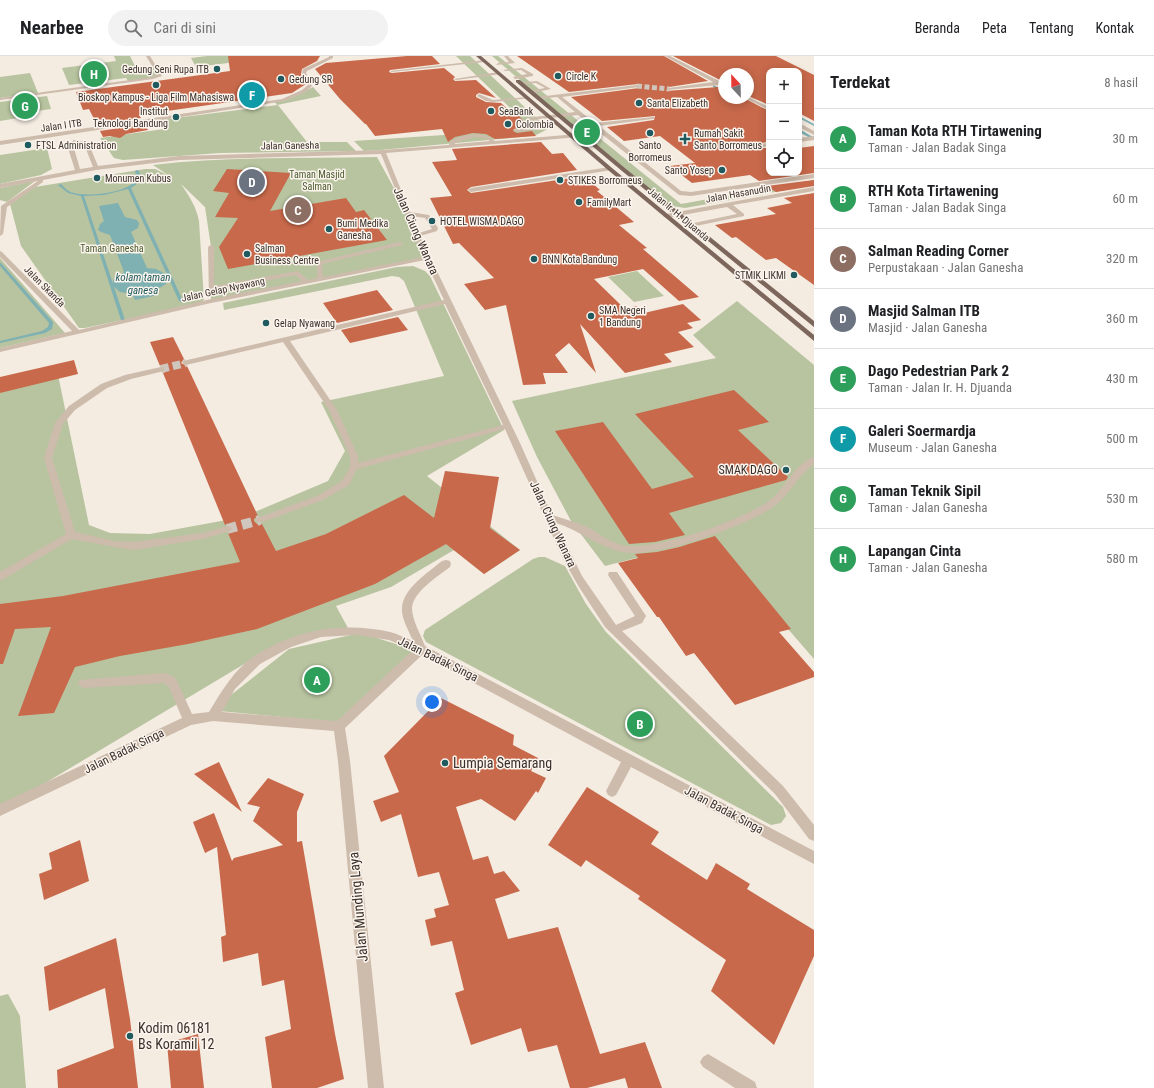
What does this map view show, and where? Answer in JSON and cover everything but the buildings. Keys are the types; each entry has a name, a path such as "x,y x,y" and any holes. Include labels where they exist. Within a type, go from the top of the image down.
{"main road":[{"name":"Jalan Ir. H. Djuanda","path":"478,56 550,116 610,169 814,339"},
{"name":"Jalan Ir. H. Djuanda","path":"493,60 677,214 814,325"}],"street":[{"path":"0,99 153,78 160,74 148,56"},
{"name":"Jalan I ITB","path":"0,143 283,100 307,89 310,85 304,74 305,70 331,58 331,56"},
{"path":"498,64 513,62 506,56"},
{"path":"666,56 718,82"},
{"path":"392,71 484,61"},
{"path":"505,70 522,68 531,75 515,78"},
{"path":"456,79 499,73"},
{"path":"521,83 537,82 549,89 532,92"},
{"path":"669,89 718,83"},
{"path":"538,98 637,86"},
{"path":"479,95 493,101 528,98"},
{"path":"558,96 679,193 692,194 814,176"},
{"path":"754,102 766,108"},
{"path":"518,130 537,128 528,120 579,112"},
{"path":"594,125 652,118"},
{"path":"802,126 814,132"},
{"name":"Jalan Ganesha","path":"0,186 96,168 179,158 383,152 604,133"},
{"path":"452,146 452,142 455,140 473,134 488,137 495,143"},
{"path":"74,135 76,141"},
{"path":"802,140 814,138"},
{"path":"802,140 814,145"},
{"path":"78,171 70,145 76,141 86,143 96,168"},
{"name":"Jalan Ciung Wanara","path":"383,152 416,235 449,301 579,579 614,630 779,790 814,835"},
{"path":"471,190 610,169"},
{"path":"0,234 2,205 36,183 58,175"},
{"path":"742,186 761,199"},
{"name":"Jalan Hasanudin","path":"666,216 814,189"},
{"path":"691,225 742,214 729,205"},
{"path":"408,214 427,216 435,228 435,230 416,235"},
{"path":"320,280 319,263 400,244"},
{"path":"211,247 211,301"},
{"name":"Jalan Skanda","path":"0,253 77,332"},
{"name":"Jalan Gelap Nyawang","path":"0,350 211,301 427,258"},
{"path":"212,290 298,273 307,282"},
{"path":"186,363 449,301"},
{"path":"260,520 320,498 346,483 354,467 354,456 333,410 285,339"},
{"path":"71,535 48,458 59,423 72,408 104,386 128,377 161,369"},
{"path":"354,467 508,426"},
{"path":"550,518 580,528 614,546 626,549 656,547 725,525 753,514 783,494 799,474 814,460"},
{"path":"0,577 71,535 114,544 134,546 203,536 227,529"},
{"path":"213,716 339,726 421,649 407,608 409,600 414,592 446,564"},
{"path":"614,575 641,616 638,620 614,630"},
{"name":"Jalan Badak Singa","path":"0,810 189,720 213,716 231,686 256,661 287,644 321,633 356,631 390,636 421,649 814,858"},
{"path":"84,683 165,678 170,680 173,684 189,720"},
{"name":"Jalan Munding Laya","path":"339,726 345,769 376,1088"},
{"path":"612,791 629,759"},
{"path":"708,1062 749,1088"}],"green space":[{"path":"114,56 130,56 135,66 155,66 160,75 153,78 128,81 126,78 69,85 62,68 116,61"},
{"path":"207,56 240,56 244,61 196,67 191,58"},
{"path":"456,56 470,56 548,129 536,135 521,137 381,150 364,151 354,141 531,128"},
{"path":"492,56 498,56 681,204 814,180 814,185 685,208 672,206 664,202 610,158"},
{"path":"30,73 38,93 0,98 0,77"},
{"path":"313,87 321,96 277,105 275,102 304,92"},
{"path":"47,96 51,109 30,112 18,118 0,121 0,102"},
{"path":"278,105 307,142 347,142 356,151 220,153 123,160 114,158 100,138 164,129 160,120"},
{"path":"47,148 52,169 41,175 0,184 0,155"},
{"path":"377,157 408,214 427,258 211,301 211,247 205,207 181,184 194,206 199,221 204,300 198,304 85,328 79,328 21,246 10,204 35,187 145,169 155,169 168,175 153,165 237,159"},
{"path":"35,181 7,202 0,200 0,188"},
{"path":"0,258 65,333 0,348"},
{"path":"413,266 425,271 430,276 504,430 427,476 520,550 484,574 454,550 391,587 336,606 348,628 276,645 0,810 0,382 57,370 89,525 110,533 150,534 243,517 328,481 345,451 321,402 444,376 404,281 399,277 392,276 224,310 223,303 397,267"},
{"path":"637,271 664,296 634,302 608,277"},
{"path":"737,301 814,365 814,659 710,539 605,566 571,521 537,457 512,401 716,358 693,335"},
{"path":"545,557 565,566 586,604 606,632 783,807 786,816 781,823 771,825 426,642 423,636 425,630 533,559"},
{"path":"355,634 364,634 412,649 414,651 339,721 334,722 219,711 217,706 289,649"},
{"path":"8,994 20,1016 26,1088 0,1088 0,996"}],"water":[{"name":"kolam taman ganesa","path":"118,203 125,217 137,220 139,223 138,228 131,232 147,268 156,269 166,274 168,278 166,284 156,290 158,295 135,300 132,294 120,292 113,286 113,280 124,272 110,235 98,230 100,224 104,221 99,206"}],"waterway":[{"path":"714,86 718,88"},
{"path":"802,119 814,125"},
{"path":"802,132 811,137"},
{"path":"82,195 95,195 128,188 138,181 139,178 137,171"},
{"path":"60,185 69,193 82,195"},
{"path":"129,188 181,301"},
{"path":"82,195 123,320"},
{"path":"0,264 51,323 50,328 43,332 0,342"}],"tunnel":[{"path":"637,86 669,89"},
{"path":"161,369 186,363"},
{"path":"227,529 260,520"}],"place":[{"name":"Gedung Seni Rupa ITB","path":"217,69"},
{"name":"Lapangan Cinta","path":"94,74"},
{"name":"Circle K","path":"558,76"},
{"name":"Gedung SR","path":"281,79"},
{"name":"Bioskop Kampus - Liga Film Mahasiswa","path":"156,85"},
{"name":"Galeri Soermardja","path":"252,95"},
{"name":"Santa Elizabeth","path":"639,103"},
{"name":"Taman Teknik Sipil","path":"25,106"},
{"name":"SeaBank","path":"491,111"},
{"name":"Institut Teknologi Bandung","path":"176,117"},
{"name":"Colombia","path":"508,124"},
{"name":"Dago Pedestrian Park 2","path":"587,132"},
{"name":"Santo Borromeus","path":"650,133"},
{"name":"Rumah Sakit Santo Borromeus","path":"685,139"},
{"name":"FTSL Administration","path":"28,145"},
{"name":"Santo Yosep","path":"722,170"},
{"name":"Monumen Kubus","path":"97,178"},
{"name":"STIKES Borromeus","path":"560,180"},
{"name":"Masjid Salman ITB","path":"252,182"},
{"name":"FamilyMart","path":"579,202"},
{"name":"Salman Reading Corner","path":"298,210"},
{"name":"HOTEL WISMA DAGO","path":"432,221"},
{"name":"Bumi Medika Ganesha","path":"329,229"},
{"name":"Salman Business Centre","path":"247,254"},
{"name":"BNN Kota Bandung","path":"534,259"},
{"name":"STMIK LIKMI","path":"794,275"},
{"name":"SMA Negeri 1 Bandung","path":"591,316"},
{"name":"Gelap Nyawang","path":"266,323"},
{"name":"SMAK DAGO","path":"786,470"},
{"name":"Taman Kota RTH Tirtawening","path":"317,680"},
{"name":"RTH Kota Tirtawening","path":"640,724"},
{"name":"Lumpia Semarang","path":"445,763"},
{"name":"Kodim 06181 Bs Koramil 12","path":"130,1036"}],"park label":[{"name":"Taman Masjid Salman","path":"317,180"},
{"name":"Taman Ganesha","path":"112,248"}]}
